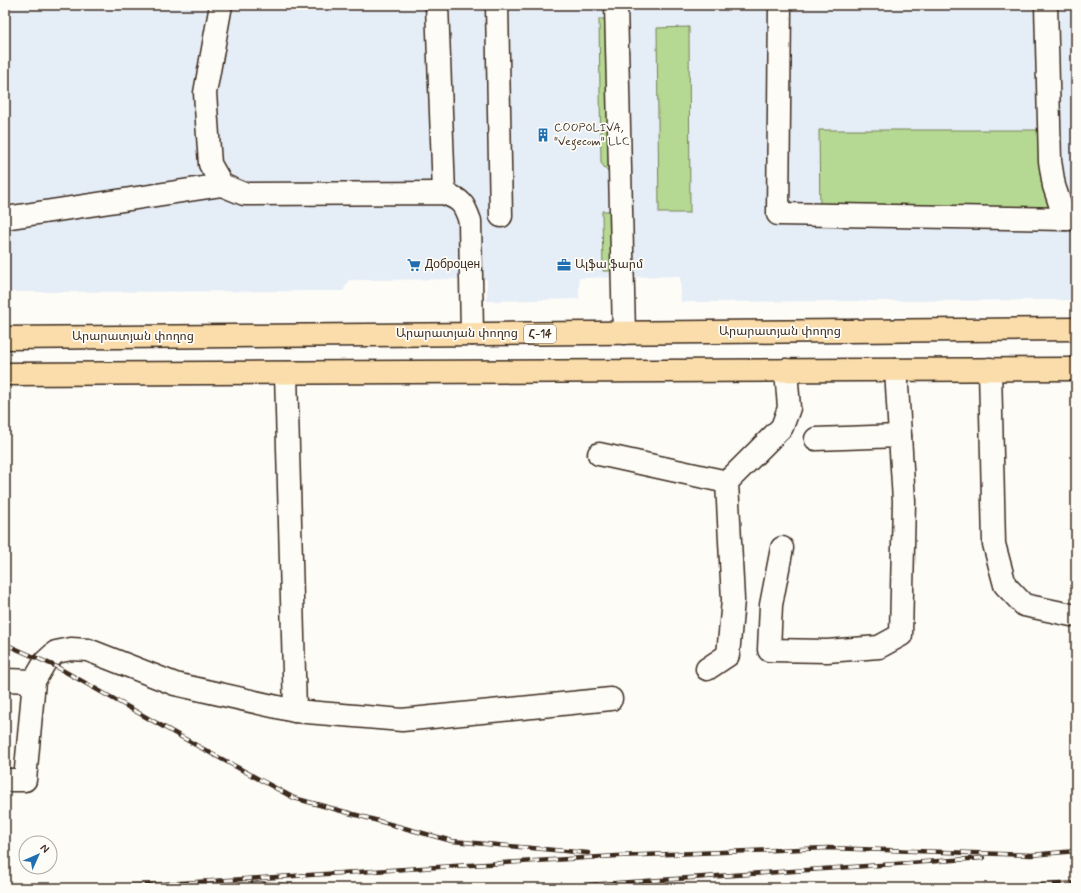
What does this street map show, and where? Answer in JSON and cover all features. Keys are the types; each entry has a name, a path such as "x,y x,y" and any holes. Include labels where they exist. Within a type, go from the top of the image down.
{"main road":[{"name":"Արարատյան փողոց","path":"5,338 1076,329"},
{"path":"5,374 1076,369"}],"lane":[{"path":"221,5 205,93 210,164 222,185"},
{"path":"437,5 444,193"},
{"path":"497,5 501,216"},
{"path":"616,5 624,333"},
{"path":"780,5 778,214 1071,219 1054,186 1050,161 1046,5"},
{"path":"5,218 222,185 244,194 444,193 457,198 464,205 470,221 472,334"},
{"path":"990,369 994,544 1005,585 1024,605 1076,616"},
{"path":"707,669 728,655 733,600 727,482 782,427 789,408 786,370"},
{"path":"782,548 771,605 769,650 827,651 879,647 901,635 904,501 896,370"},
{"path":"286,373 295,711"},
{"path":"816,438 900,436"},
{"path":"599,454 727,482"},
{"path":"5,780 25,780 34,681 45,662 56,652 71,649 88,650 175,684 295,711 402,720 611,699"},
{"path":"5,680 34,681"}],"shaded area":[{"path":"5,5 1076,5 1076,300 681,302 680,276 579,278 579,299 487,301 487,279 349,280 343,291 5,292"}],"green space":[{"path":"599,19 627,19 615,173 608,172 601,163"},
{"path":"689,27 690,213 659,213 657,28"},
{"path":"819,130 1057,130 1057,214 820,213"},
{"path":"602,211 629,211 629,271 603,271"}],"railway":[{"path":"5,644 55,666 294,798 452,841 588,853"},
{"path":"99,888 617,856 828,848 1031,855 1076,851"},
{"path":"544,888 983,858"},
{"path":"253,883 323,888"},
{"path":"1008,888 1076,883"}],"place":[{"name":"COOPOLIVA, \"Vegecom\" LLC","path":"543,135"},
{"name":"Доброцен","path":"414,265"},
{"name":"Ալֆա ֆարմ","path":"564,265"}]}
